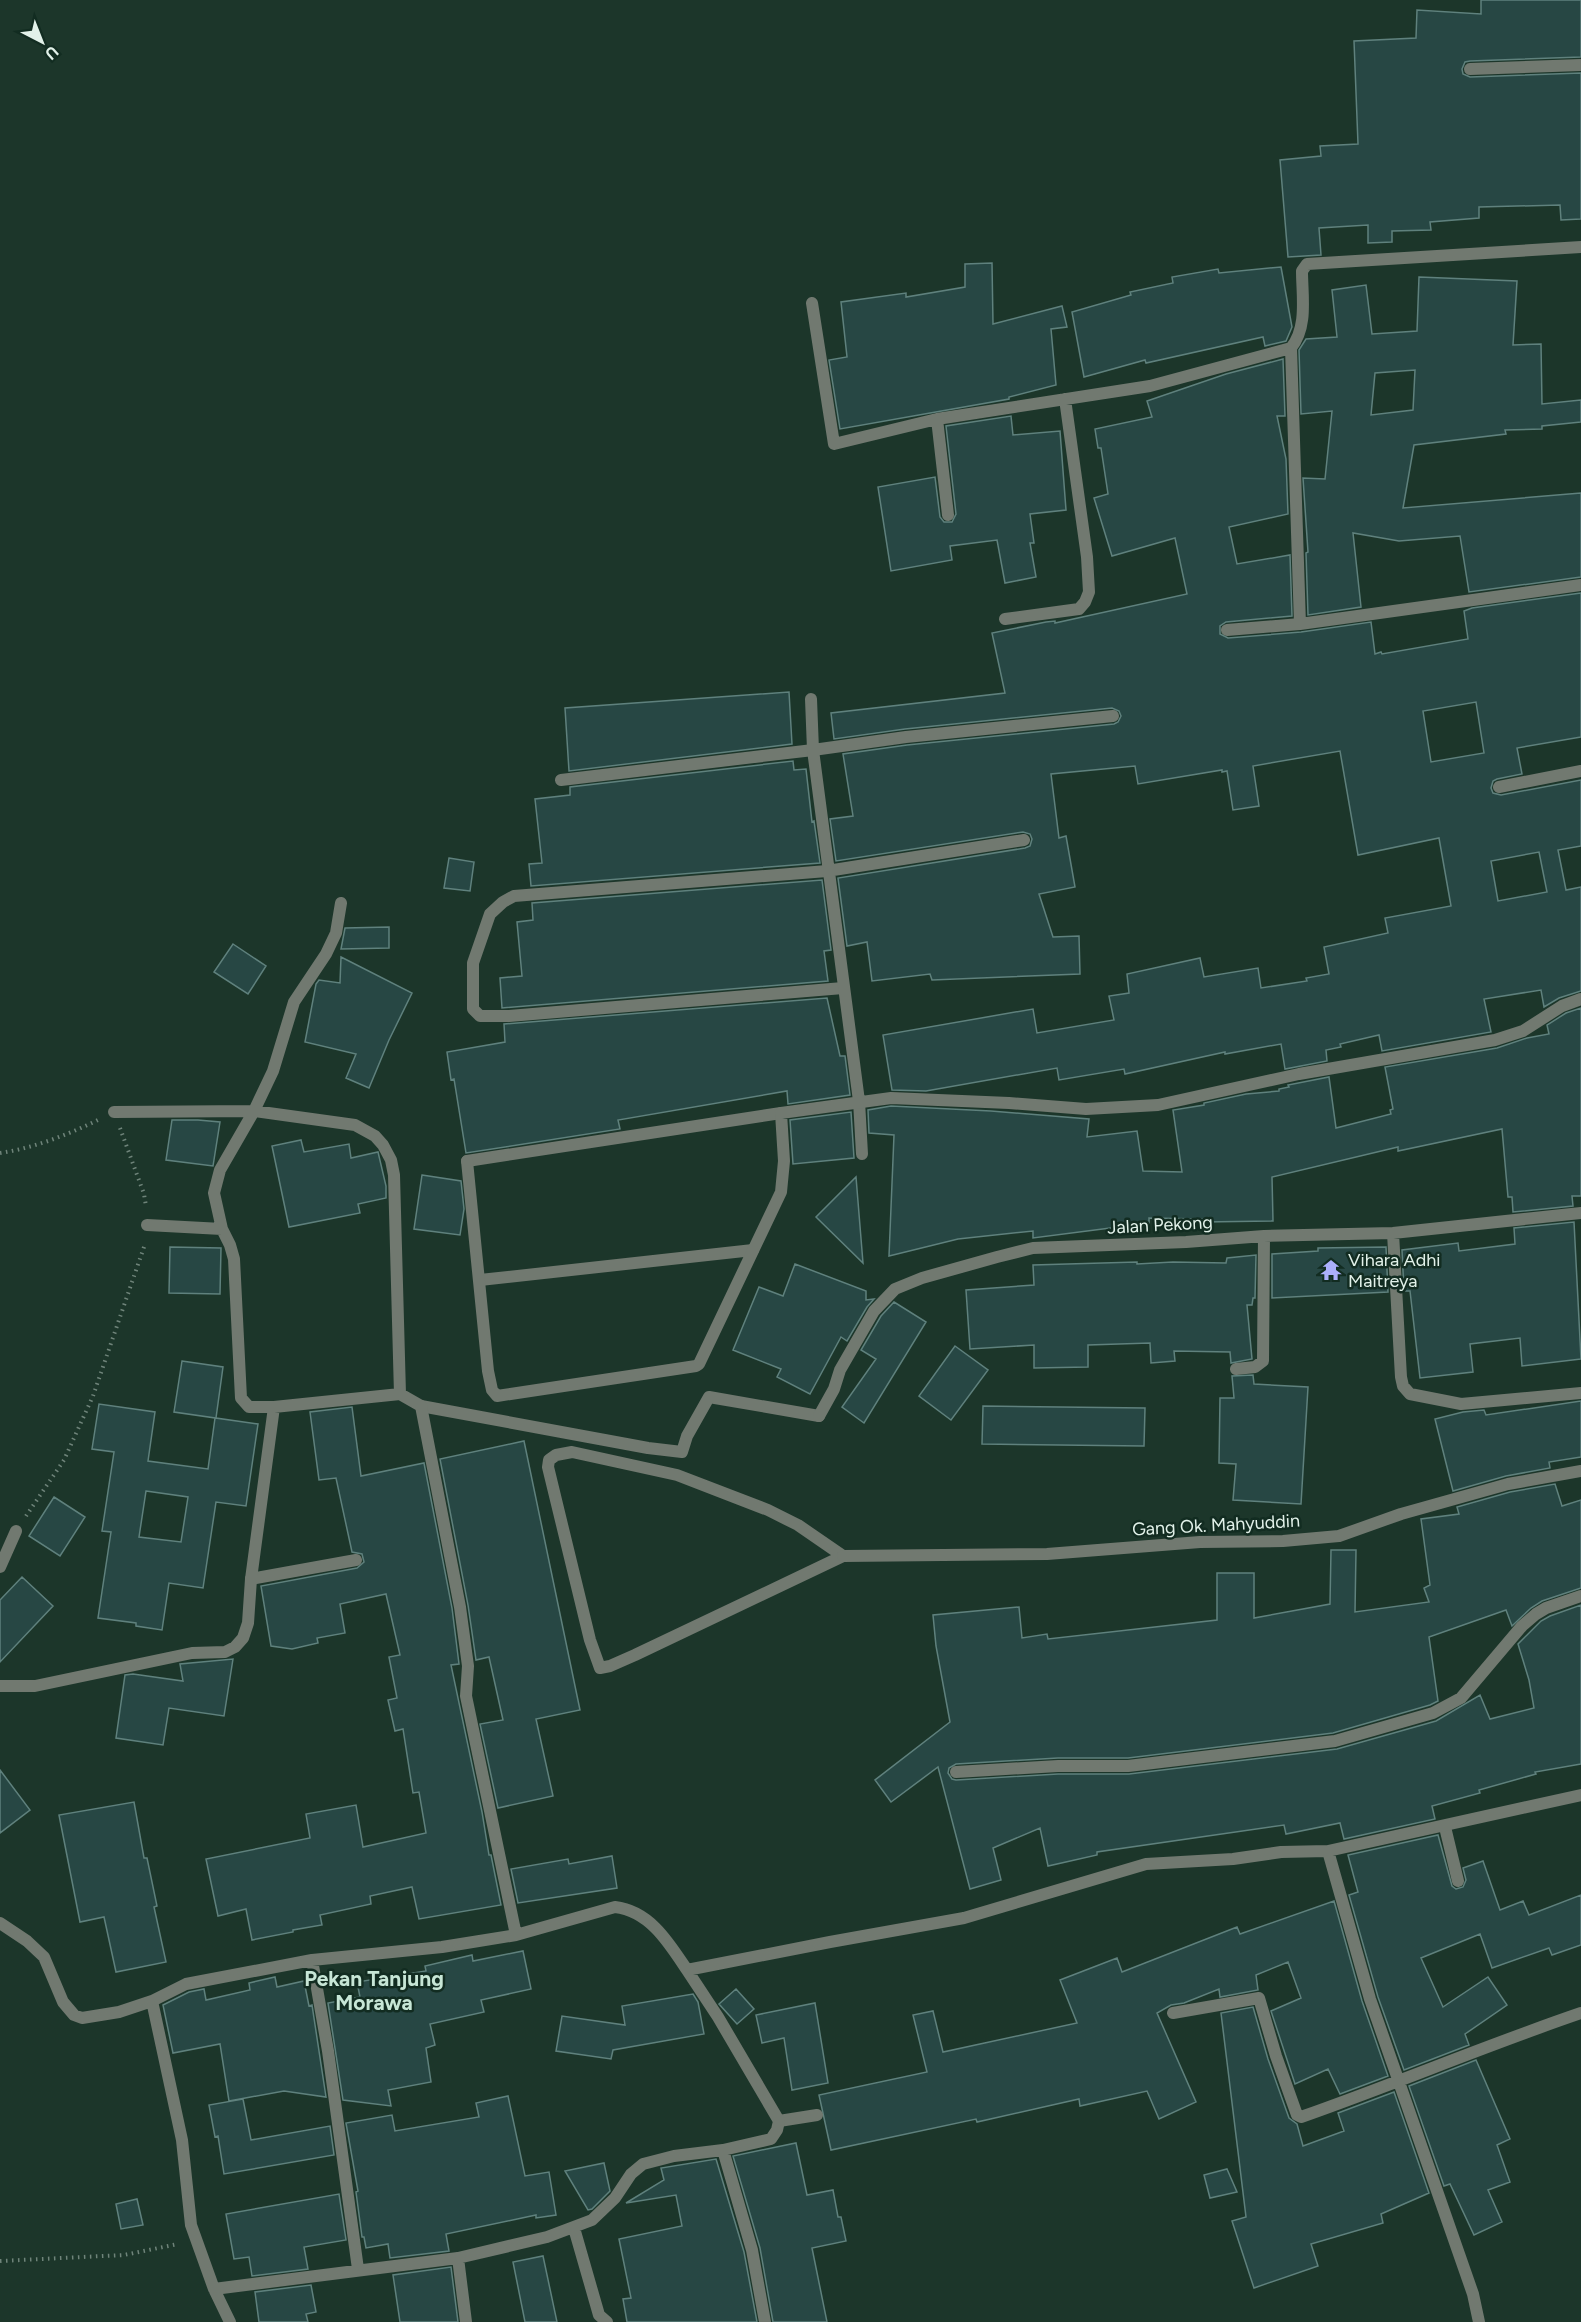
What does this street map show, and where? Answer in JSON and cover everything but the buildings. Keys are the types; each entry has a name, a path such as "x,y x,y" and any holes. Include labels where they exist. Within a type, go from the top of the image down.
{"street":[{"path":"1470,69 1581,65"},
{"path":"812,303 834,444 936,419 1150,386 1291,348 1299,339 1302,327 1302,271 1307,264 1581,247"},
{"path":"1291,348 1300,624"},
{"path":"1005,619 1079,609 1089,592 1087,557 1065,399"},
{"path":"936,419 948,515"},
{"path":"1227,630 1300,624 1581,585"},
{"path":"811,699 813,750 827,871 859,1101 862,1154"},
{"path":"561,780 906,737 1113,716"},
{"path":"1499,787 1581,771"},
{"path":"843,988 509,1016 480,1016 473,1009 473,963 490,914 514,896 827,871 1024,840"},
{"path":"341,903 334,937 326,954 294,1002 273,1071 254,1112 220,1170 214,1192 222,1229 234,1259 240,1398 249,1407 274,1407 400,1394 421,1406 460,1606 468,1666 466,1696 516,1935"},
{"path":"781,1113 784,1161 780,1192 702,1360 696,1366 497,1396 492,1390 488,1371 467,1161 859,1101 891,1098 1086,1109 1158,1105 1299,1074 1495,1040 1522,1031 1562,1006 1581,999"},
{"path":"114,1112 254,1112 356,1125 375,1136 387,1152 394,1175 400,1394"},
{"name":"Jalan Pekong","path":"421,1406 648,1448 682,1452 696,1418 709,1396 819,1416 834,1389 840,1370 874,1311 895,1289 922,1278 1033,1248 1186,1242 1264,1236 1393,1233 1581,1213"},
{"path":"147,1225 222,1229"},
{"path":"1393,1233 1401,1377 1403,1386 1410,1394 1461,1404 1581,1393"},
{"path":"1236,1369 1255,1367 1263,1361 1264,1236"},
{"path":"480,1280 753,1250"},
{"path":"0,1686 35,1686 192,1653 225,1652 235,1647 243,1638 248,1623 251,1579 274,1407"},
{"path":"572,1452 677,1475 768,1510 798,1525 843,1557 635,1655 600,1668 590,1640 548,1462 556,1455 572,1452"},
{"name":"Gang Ok. Mahyuddin","path":"843,1557 1047,1554 1200,1542 1283,1541 1339,1536 1401,1514 1508,1484 1581,1471"},
{"path":"0,1567 16,1531"},
{"path":"251,1579 356,1560"},
{"path":"956,1772 1058,1766 1128,1766 1335,1741 1433,1713 1461,1698 1522,1626 1536,1614 1546,1608 1581,1596"},
{"path":"687,1970 964,1918 1146,1864 1233,1859 1281,1852 1328,1851 1581,1796"},
{"path":"1445,1827 1458,1881"},
{"path":"1328,1851 1370,1999 1473,2294 1479,2322"},
{"path":"0,1923 27,1941 44,1957 63,2002 74,2015 92,2018 152,2001 186,1984 312,1960 442,1947 516,1935 615,1906 628,1908 653,1926 668,1942 718,2017 779,2121 777,2130 771,2139 723,2150 674,2156 643,2164 631,2174 615,2198 592,2220 547,2237 458,2258 214,2289"},
{"path":"312,1960 328,2051 358,2269"},
{"path":"1173,2013 1259,1998 1279,2066 1297,2115 1301,2117 1400,2082 1505,2038 1581,2013"},
{"path":"152,2001 182,2140 191,2225 214,2289 230,2322"},
{"path":"779,2121 817,2115"},
{"path":"723,2150 752,2250 765,2322"},
{"path":"574,2228 598,2315 607,2322"},
{"path":"458,2258 466,2322"}],"path":[{"path":"0,1153 70,1133 114,1112 144,1194 147,1225 144,1246 93,1396 64,1460 16,1531"},
{"path":"0,2261 124,2255 197,2240"}],"place":[{"name":"Vihara Adhi Maitreya","path":"1331,1270"}],"district":[{"name":"Pekan Tanjung Morawa","path":"374,1990"}]}
